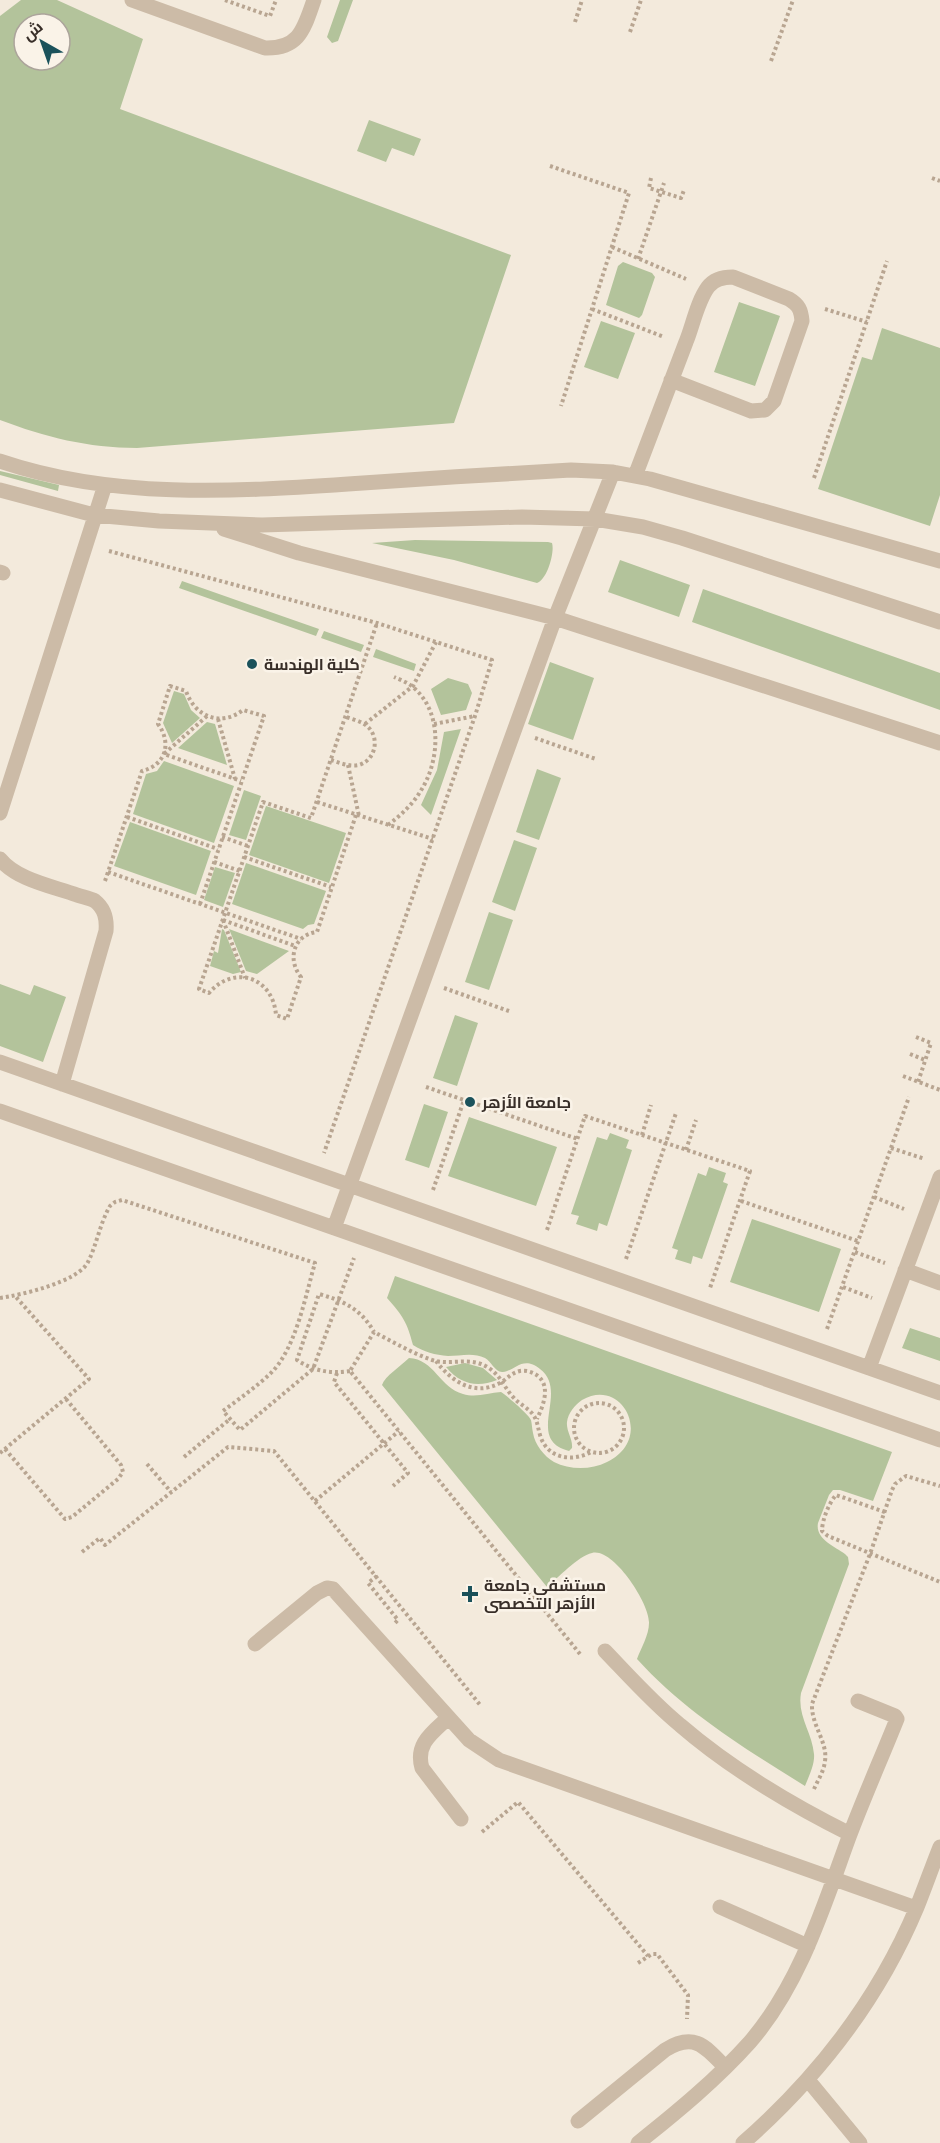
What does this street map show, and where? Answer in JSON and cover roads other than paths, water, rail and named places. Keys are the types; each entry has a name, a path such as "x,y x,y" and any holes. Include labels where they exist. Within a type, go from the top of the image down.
{"lane":[{"path":"132,0 265,48 289,45 298,37 314,0"},
{"path":"635,476 671,380 708,288 719,279 733,278 797,303 802,321 774,401 765,410 751,411 671,380"},
{"path":"0,460 64,478 157,490 255,491 571,470 613,472 635,476 940,561"},
{"path":"334,1228 348,1184 555,618 613,472"},
{"path":"0,813 105,485"},
{"path":"0,490 94,515 210,524 262,525 522,517 595,519 643,527 682,538 940,622"},
{"path":"210,524 299,553 555,618 940,743"},
{"path":"0,859 6,867 20,874 93,900 106,916 106,931 62,1084"},
{"path":"0,1062 940,1393"},
{"path":"0,1111 940,1440"},
{"path":"869,1368 940,1176"},
{"path":"905,1270 940,1282"},
{"path":"255,1644 317,1593 333,1588 469,1740 499,1760 916,1908"},
{"path":"605,1651 655,1703 709,1749 805,1812 850,1834"},
{"path":"638,2143 725,2067 750,2042 772,2012 808,1946 897,1719 895,1716 858,1701"},
{"path":"448,1718 425,1739 421,1747 420,1760 422,1768 461,1819"},
{"path":"743,2143 808,2080 854,2020 891,1959 916,1908 940,1847"},
{"path":"720,1907 808,1946"},
{"path":"578,2121 665,2050 678,2043 691,2041 703,2044 725,2067"},
{"path":"808,2080 860,2143"}],"place":[{"name":"كلية الهندسة","path":"252,664"},
{"name":"جامعة الأزهر","path":"470,1102"},
{"name":"مستشفى جامعة الأزهر التخصصى","path":"470,1594"}]}
